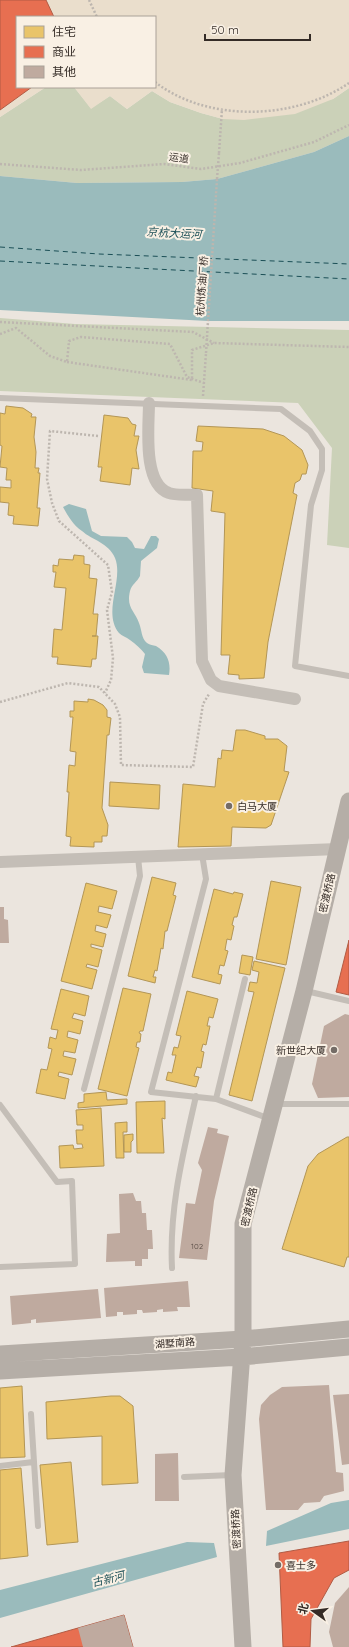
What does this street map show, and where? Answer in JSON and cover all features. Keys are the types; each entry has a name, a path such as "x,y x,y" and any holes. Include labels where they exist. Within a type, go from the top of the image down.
{"street":[{"path":"149,403 150,468 156,483 168,493 197,495 202,661 211,680 219,686 295,699"},
{"name":"密渡桥路","path":"243,1647 233,1475 243,1339 243,1224 274,1112 349,801"},
{"path":"0,862 338,849"},
{"name":"湖墅南路","path":"0,1354 243,1339 349,1329"},
{"name":"湖墅南路","path":"0,1371 241,1357 349,1347"}],"lane":[{"path":"0,398 281,409 310,431 322,449 322,470 311,505 295,666 349,676"},
{"path":"202,854 206,879 151,1092 216,1099 274,1112 349,1104"},
{"path":"84,1089 140,876 138,857"},
{"path":"216,1099 245,979"},
{"path":"304,991 349,1001"},
{"path":"172,1268 171,1240 177,1182 196,1096"},
{"path":"0,1106 57,1182 72,1181 75,1264 0,1267"},
{"path":"31,1414 38,1526"},
{"path":"0,1466 33,1462"},
{"path":"184,1477 233,1475"}],"path":[{"path":"89,0 97,16"},
{"path":"156,83 194,102 222,109 266,112 302,105 337,91 349,83"},
{"name":"杭州炼油厂桥","path":"202,406 222,109"},
{"name":"运道","path":"0,164 81,170 164,164 201,170 240,163 314,142 349,125"},
{"path":"0,322 193,332 214,343"},
{"path":"0,334 16,328 50,356 67,362 204,383"},
{"path":"67,362 68,341 82,337 170,344 187,377 192,380"},
{"path":"192,380 192,350 214,343 349,347"},
{"path":"98,436 50,431 47,479 52,503 59,520 108,565 112,592 107,610 112,658 111,680 105,693"},
{"path":"0,702 68,683 100,687 115,704 120,716 120,765 193,767 203,704 216,684"}],"green space":[{"path":"44,88 75,88 91,108 110,96 127,109 152,91 170,102 223,119 333,99 349,88 349,136 314,152 217,179 182,182 77,183 0,176 0,117"},
{"path":"0,318 75,324 349,330 349,548 327,545 332,448 298,403 0,391"}],"shaded area":[{"path":"46,0 349,0 349,88 333,99 295,114 244,120 223,119 201,113 170,102 152,91 127,109 110,96 91,109 75,88 156,88 156,16 54,16"},
{"path":"31,88 44,88 0,117 0,110"}],"water":[{"name":"京杭大运河","path":"349,136 349,321 208,321 0,310 0,176 77,183 182,182 217,179 314,152"},
{"path":"69,504 86,509 92,531 101,536 127,537 135,548 144,549 151,536 156,536 159,539 157,548 141,561 140,576 130,591 129,601 145,641 148,644 156,646 166,655 170,666 169,675 144,673 142,667 145,654 134,643 119,633 114,625 112,616 117,576 115,558 105,545 86,534 73,523 63,507"},
{"path":"349,1500 349,1529 266,1546 267,1531 331,1503"},
{"name":"古新河","path":"187,1542 214,1543 217,1557 0,1618 0,1590"}],"building: 住宅":[{"path":"6,406 23,408 32,414 31,417 36,417 34,437 36,452 35,468 39,468 38,473 40,473 37,508 40,508 38,526 13,524 14,516 8,515 9,503 0,502 0,487 11,488 11,480 6,480 7,468 0,467 2,446 0,445 0,413 5,414"},
{"path":"104,415 128,418 132,424 136,425 134,436 139,436 136,450 139,469 132,468 130,485 100,481 102,467 98,467"},
{"path":"198,426 263,429 284,436 302,450 308,465 306,474 302,474 300,480 295,483 293,493 297,495 268,642 264,678 239,679 239,675 228,674 230,655 221,655 225,513 211,511 213,491 192,488 193,451 202,451 203,442 196,441"},
{"path":"74,555 84,556 84,564 90,565 89,578 97,579 93,614 98,614 96,636 98,636 96,659 92,659 91,667 57,664 58,657 52,657 54,629 62,630 66,588 54,587 56,572 53,572 53,565 58,566 59,559 73,560"},
{"path":"88,699 94,700 103,705 107,710 107,717 111,718 109,735 107,735 102,808 108,825 107,836 102,836 102,842 94,842 94,847 70,846 71,837 66,836 69,765 75,766 76,752 70,751 73,717 70,717 70,711 74,711 74,701 88,702"},
{"name":"白马大厦","path":"236,730 245,730 265,736 265,739 278,739 287,746 284,771 289,772 271,825 266,828 232,827 231,846 178,847 183,784 215,787 218,758 221,759 222,750 233,751"},
{"path":"110,782 160,785 159,809 109,806"},
{"path":"152,877 176,883 173,895 176,896 167,931 165,931 163,949 161,948 157,971 155,970 153,977 156,977 155,983 128,976"},
{"path":"271,881 301,887 286,965 256,959"},
{"path":"86,883 117,891 112,909 99,906 98,912 111,915 107,928 96,925 95,931 106,934 103,947 91,944 91,947 102,950 98,967 87,964 86,967 97,970 92,989 61,981"},
{"path":"214,889 233,894 234,892 243,894 237,917 234,917 231,940 227,939 225,950 228,951 224,966 220,965 218,974 222,975 220,984 192,977"},
{"path":"242,955 253,957 250,975 239,973"},
{"path":"254,961 285,968 252,1101 229,1095 254,992 248,991 250,982 257,983 259,972 252,970"},
{"path":"123,988 151,994 143,1031 140,1031 139,1033 141,1034 140,1042 137,1042 136,1047 139,1048 127,1096 98,1089"},
{"path":"61,989 89,996 85,1016 74,1013 72,1018 83,1021 80,1034 68,1031 67,1037 78,1040 75,1053 64,1051 63,1056 76,1059 72,1075 59,1072 58,1076 69,1079 65,1099 36,1093 41,1069 47,1070 52,1049 48,1048 50,1037 56,1039 58,1030 51,1029"},
{"path":"187,991 218,999 213,1018 209,1017 207,1026 210,1026 206,1045 203,1044 201,1051 204,1052 201,1068 197,1067 194,1076 199,1077 196,1087 166,1080 168,1072 172,1073 176,1055 172,1055 174,1047 178,1048 181,1036 176,1035"},
{"path":"106,1092 107,1100 127,1099 127,1104 78,1108 78,1103 84,1102 84,1094"},
{"path":"165,1101 165,1119 162,1118 164,1153 137,1153 136,1102"},
{"path":"101,1108 104,1166 60,1168 59,1146 73,1145 74,1149 83,1148 82,1144 77,1144 76,1130 83,1130 83,1125 77,1125 76,1110"},
{"path":"127,1122 127,1132 123,1132 124,1158 116,1158 115,1123"},
{"path":"133,1134 131,1152 124,1152 124,1135"},
{"path":"349,1137 349,1257 347,1257 344,1267 282,1249 308,1166 318,1154"},
{"path":"22,1386 25,1457 0,1458 0,1388"},
{"path":"120,1396 133,1406 138,1483 102,1485 102,1436 47,1439 46,1402"},
{"path":"71,1462 78,1542 47,1545 40,1465"},
{"path":"21,1468 28,1556 0,1559 0,1470"}],"building: 商业":[{"path":"0,0 46,0 54,16 16,16 16,88 31,88 0,110"},
{"path":"349,940 349,995 336,992"},
{"path":"349,1541 349,1570 334,1578 311,1619 310,1647 283,1647 279,1553"},
{"path":"124,1615 133,1647 11,1647 78,1628"}],"building: 其他":[{"path":"0,907 4,907 4,919 8,920 9,943 0,943"},
{"name":"新世纪大厦","path":"345,1014 349,1015 349,1097 318,1098 312,1084 324,1026"},
{"path":"208,1127 218,1129 217,1133 229,1136 214,1201 207,1260 179,1258 186,1203 195,1204 202,1170 198,1163"},
{"path":"133,1193 136,1201 141,1201 142,1213 146,1213 147,1230 152,1230 153,1249 148,1249 148,1259 142,1259 142,1266 135,1266 135,1261 106,1262 107,1234 120,1233 119,1194"},
{"path":"188,1281 190,1307 177,1307 178,1311 163,1312 163,1309 157,1310 157,1312 143,1313 142,1310 137,1310 137,1314 123,1315 123,1312 117,1312 117,1316 106,1317 104,1288"},
{"path":"98,1289 101,1318 36,1323 36,1319 31,1320 31,1323 12,1325 10,1296"},
{"path":"329,1385 336,1472 343,1473 344,1491 324,1496 320,1502 304,1503 298,1510 266,1510 259,1419 261,1405 270,1395 282,1387"},
{"path":"349,1394 349,1464 342,1465 333,1395"},
{"path":"178,1453 179,1501 155,1501 155,1454"},
{"path":"349,1587 349,1647 333,1647 329,1632 335,1603"},
{"path":"124,1615 133,1647 83,1647 78,1628"}],"ferry route":[{"path":"0,247 99,254 349,264"},
{"path":"0,261 349,279"}],"place":[{"name":"白马大厦","path":"229,806"},
{"name":"新世纪大厦","path":"334,1050"},
{"name":"喜士多","path":"278,1565"}]}
